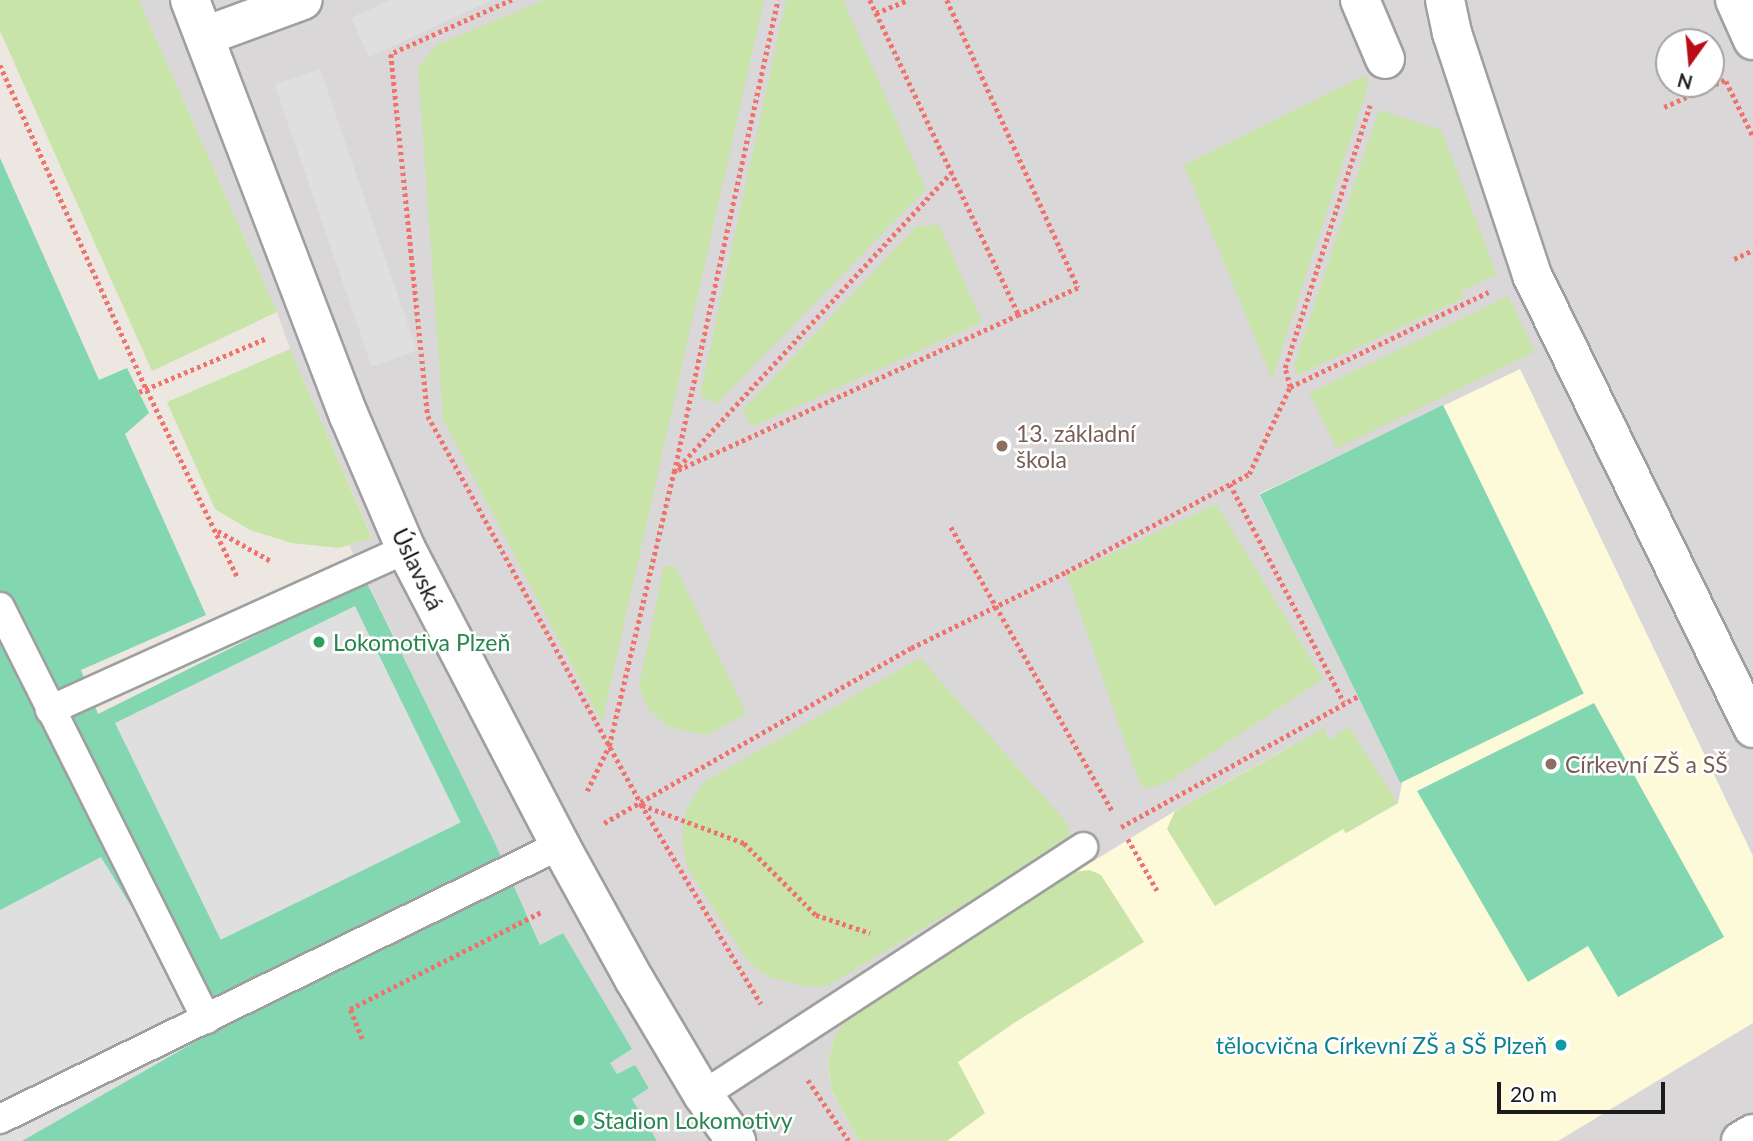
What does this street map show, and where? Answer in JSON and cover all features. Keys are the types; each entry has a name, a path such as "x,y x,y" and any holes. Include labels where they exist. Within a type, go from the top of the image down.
{"street":[{"name":"Úslavská","path":"190,0 349,416 406,549 559,845 703,1095 736,1141"},
{"path":"205,36 303,0"},
{"path":"1360,0 1385,59"},
{"path":"1445,0 1452,33 1532,275 1753,728"},
{"path":"1735,0 1753,40"},
{"path":"1741,1141 1753,1134"}],"lane":[{"path":"50,710 406,549"},
{"path":"0,607 206,1019"},
{"path":"0,1119 559,845"},
{"path":"703,1095 1083,847"}],"path":[{"path":"512,0 391,54 428,416 641,804 784,1043 849,1141"},
{"path":"559,845 609,746 674,472 778,0"},
{"path":"870,0 1018,315"},
{"path":"876,13 908,0"},
{"path":"674,472 1078,288 947,0"},
{"path":"1290,387 1284,368 1385,59"},
{"path":"0,65 147,390 256,617"},
{"path":"1725,80 1753,136"},
{"path":"1664,107 1684,98"},
{"path":"674,472 951,173"},
{"path":"1734,259 1753,250"},
{"path":"559,845 641,804 911,649 1249,474 1290,387 1479,296"},
{"path":"139,393 313,318"},
{"path":"1230,484 1344,702"},
{"path":"951,527 1157,890"},
{"path":"1083,847 1358,696"},
{"path":"641,804 744,843 816,915 922,951"},
{"path":"362,1039 350,1009 585,890"}],"shaded area":[{"path":"139,0 1753,0 1753,1141 657,1141 631,1098 649,1087 635,1065 617,1074 610,1063 632,1049 562,933 541,946 494,841 349,545 372,537 290,349 277,312"},
{"path":"390,0 492,0 369,57 351,18"},
{"path":"320,69 417,351 372,366 275,85"},
{"name":"Církevní ZŠ a SŠ","path":"1520,369 1753,856 1753,1023 1558,1141 859,1141 832,1091 828,1065 834,1039 885,989 1175,811 1293,745 1346,833 1398,803 1402,783 1259,494"},
{"path":"355,606 461,823 221,940 115,723"},
{"path":"101,857 209,1034 22,1141 0,1141 0,910"}],"green space":[{"path":"0,0 139,0 277,312 152,371 0,31"},
{"path":"544,0 764,0 602,722 443,419 418,68 436,45"},
{"path":"786,0 843,0 926,189 716,404 700,395"},
{"path":"1365,75 1368,86 1272,379 1184,165"},
{"path":"1379,110 1441,130 1497,275 1461,291 1464,298 1298,375 1294,366"},
{"name":"Lokomotiva Plzeň","path":"0,158 99,380 127,368 149,413 125,434 206,615 81,670 98,714 366,581 494,841 540,945 563,933 632,1049 610,1063 617,1074 635,1065 649,1088 632,1099 657,1141 0,1141"},
{"path":"939,225 982,322 752,427 743,410 917,226"},
{"path":"1508,296 1535,352 1337,449 1309,393"},
{"path":"290,349 372,538 339,548 292,543 250,530 215,509 167,402"},
{"path":"1443,405 1584,694 1400,783 1260,494"},
{"path":"1216,504 1323,679 1174,778 1158,786 1143,788 1067,575"},
{"path":"664,566 675,566 746,714 706,735 668,727 648,709 639,686"},
{"path":"920,658 1068,824 1069,836 1063,845 827,986 807,987 772,978 760,972 744,956 687,867 682,836 686,810 704,782"},
{"path":"1594,703 1724,937 1618,997 1588,946 1528,982 1417,791"},
{"path":"1349,727 1398,803 1346,833 1343,829 1215,906 1167,829 1175,811 1324,728 1329,740"},
{"path":"1090,870 1101,875 1144,942 1014,1023 958,1062 985,1113 947,1141 859,1141 832,1091 828,1065 834,1039 850,1013 1073,872"}],"place":[{"name":"13. základní škola","path":"1002,446"},
{"name":"Lokomotiva Plzeň","path":"319,642"},
{"name":"Církevní ZŠ a SŠ","path":"1551,764"},
{"name":"tělocvična Církevní ZŠ a SŠ Plzeň","path":"1561,1045"},
{"name":"Stadion Lokomotivy","path":"579,1120"}]}
